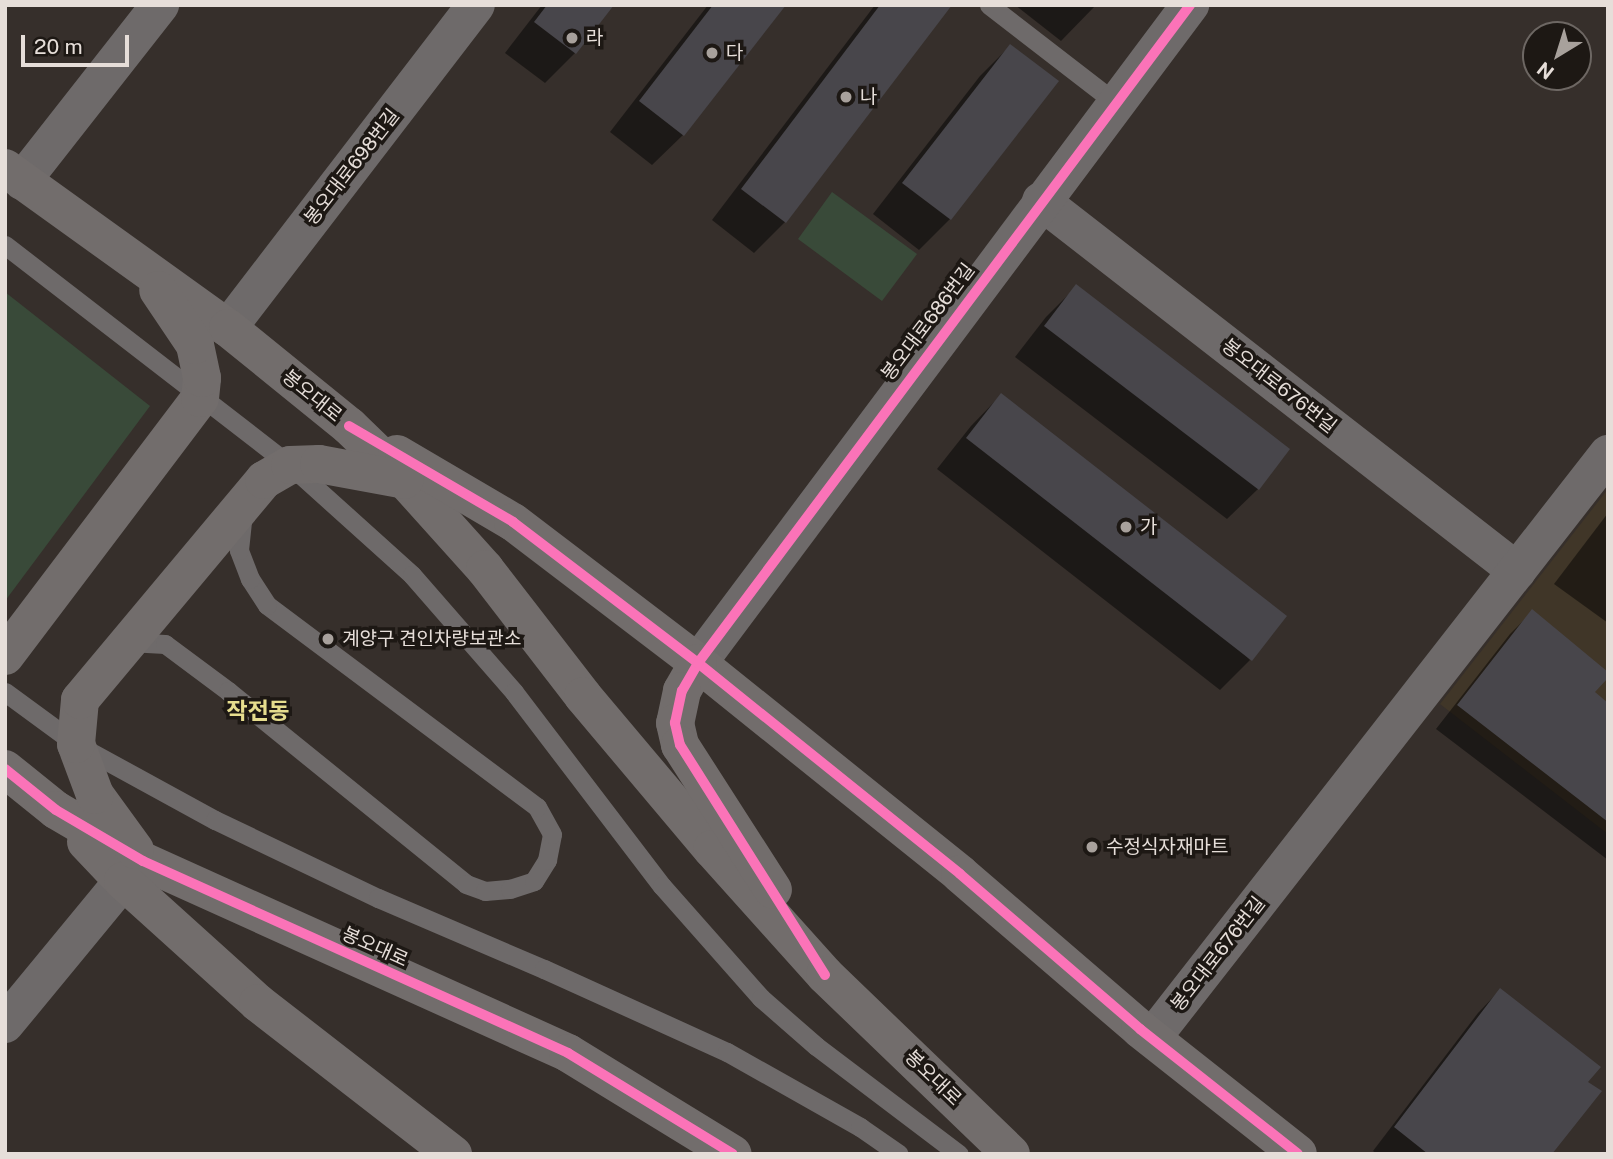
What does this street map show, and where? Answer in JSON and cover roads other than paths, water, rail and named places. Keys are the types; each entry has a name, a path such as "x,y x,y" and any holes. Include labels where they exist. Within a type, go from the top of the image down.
{"main road":[{"name":"봉오대로","path":"14,175 228,328 349,426 405,480 485,569 583,696 712,849 825,975 1011,1154"},
{"path":"5,656 200,398 202,378 195,345 145,271"},
{"path":"349,426 513,522 698,663 960,874 1152,1038 1298,1154"},
{"path":"405,480 319,464 290,465 264,480 245,499 80,700 76,744 95,795 133,871 258,1003 453,1154"},
{"path":"698,663 682,691 675,723 680,745 825,975"},
{"name":"봉오대로","path":"5,769 133,871 568,1053 733,1154"}],"street":[{"name":"봉오대로","path":"14,175 160,5"},
{"name":"봉오대로698번길","path":"228,328 476,5"},
{"name":"봉오대로686번길","path":"698,663 1190,5"},
{"name":"봉오대로676번길","path":"1041,201 1517,571"},
{"name":"봉오대로676번길","path":"1152,1038 1608,454"},
{"path":"5,1024 133,871"}],"lane":[{"path":"989,5 1116,103"},
{"path":"5,245 290,465 412,575 514,692 662,886 761,998 827,1054 959,1154"},
{"path":"128,642 165,644 228,691 466,884 485,891 510,889 534,881 547,860 552,834 537,807 267,605 250,579 239,550 245,499"},
{"path":"5,692 76,744 215,820 365,892 544,968 727,1052 860,1127 898,1154"}],"place":[{"name":"라","path":"572,38"},
{"name":"다","path":"712,53"},
{"name":"나","path":"846,97"},
{"name":"가","path":"1126,527"},
{"name":"계양구 견인차량보관소","path":"328,639"},
{"name":"수정식자재마트","path":"1092,847"}],"district":[{"name":"작전동","path":"258,711"}]}
